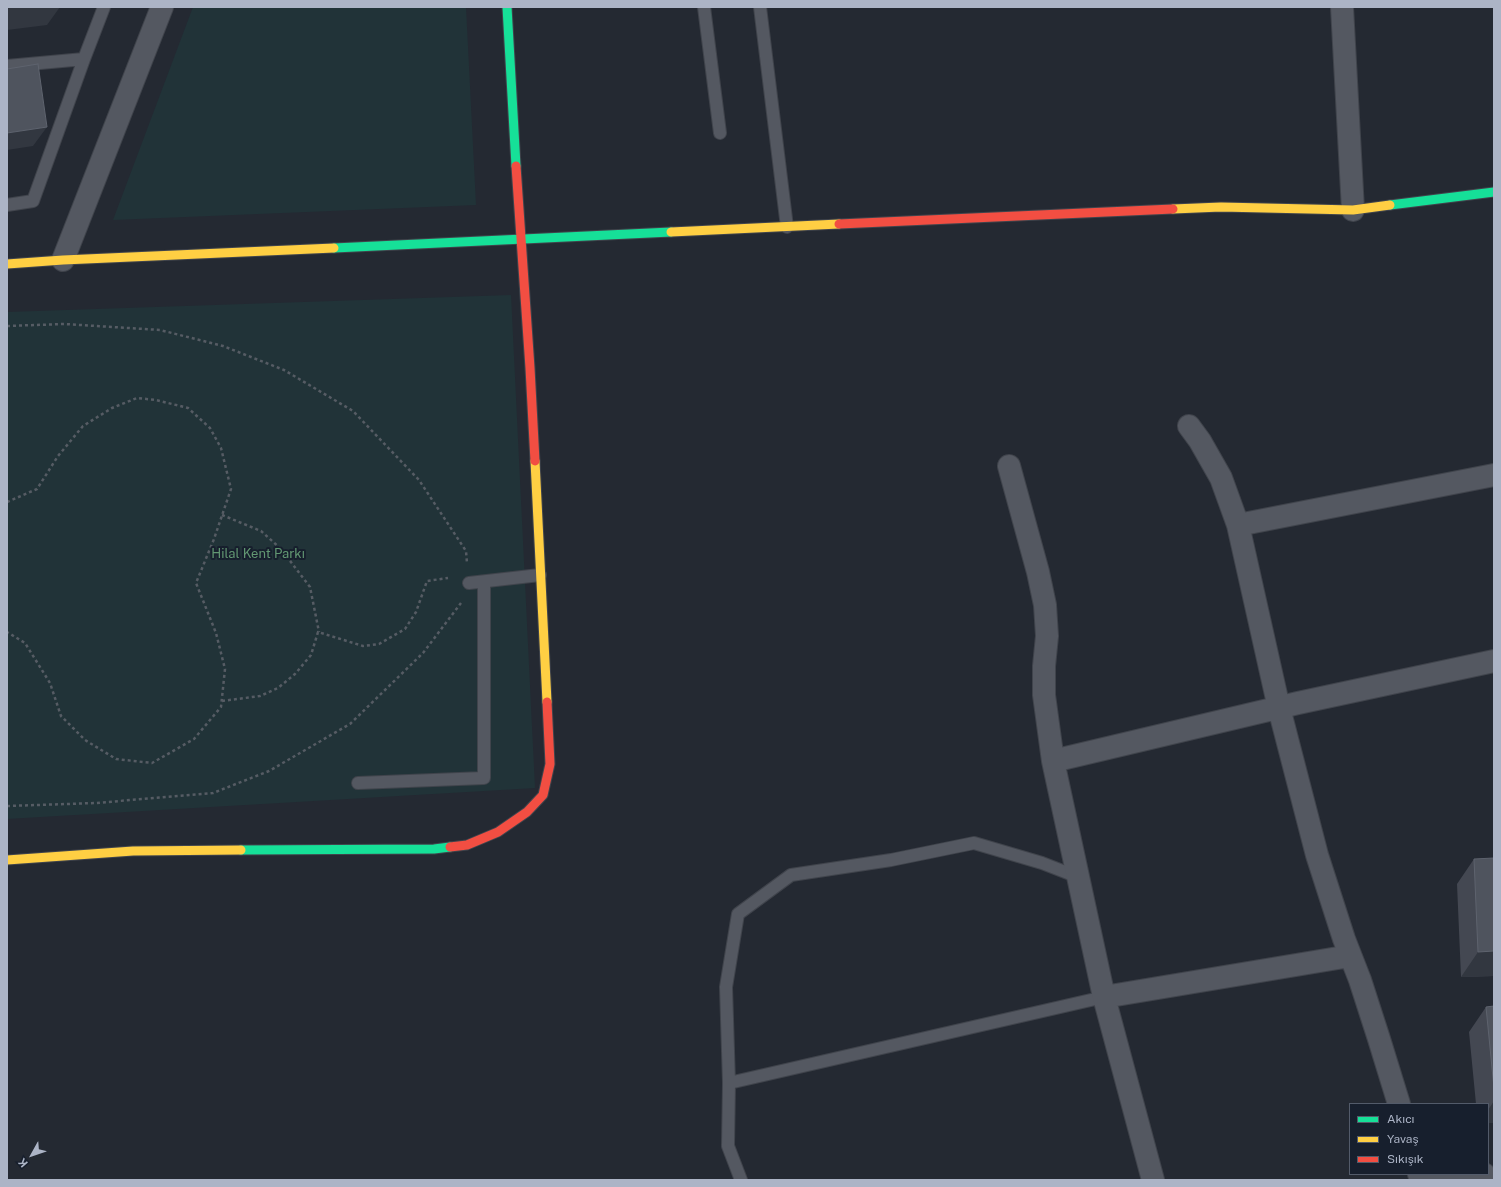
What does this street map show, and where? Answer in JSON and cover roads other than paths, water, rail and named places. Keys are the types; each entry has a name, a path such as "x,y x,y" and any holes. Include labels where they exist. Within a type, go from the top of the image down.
{"street":[{"path":"63,260 162,7"},
{"path":"7,860 133,851 434,849 467,845 498,832 527,812 543,795 550,764 530,368 520,239 507,7"},
{"path":"1342,7 1353,210"},
{"path":"7,264 63,260 1221,207 1353,210 1494,192"},
{"path":"1189,426 1200,441 1221,478 1238,526 1279,708 1317,856 1350,956 1360,980 1399,1103"},
{"path":"1009,466 1038,572 1045,605 1047,636 1044,666 1044,695 1052,761 1104,997 1153,1180"},
{"path":"1238,526 1494,475"},
{"path":"1052,761 1279,708 1494,661"},
{"path":"1104,997 1350,956"},
{"path":"1440,1180 1477,1175"}],"lane":[{"path":"7,205 32,201 104,7"},
{"path":"704,7 720,133"},
{"path":"760,7 787,227"},
{"path":"7,66 84,59"},
{"path":"469,579 484,582 540,575"},
{"path":"358,783 484,778 484,582"},
{"path":"741,1180 728,1146 729,1083 726,987 738,914 791,875 891,860 974,843 1042,863 1078,877"},
{"path":"729,1083 1104,997"}],"park label":[{"name":"Hilal Kent Parkı","path":"258,554"}]}
